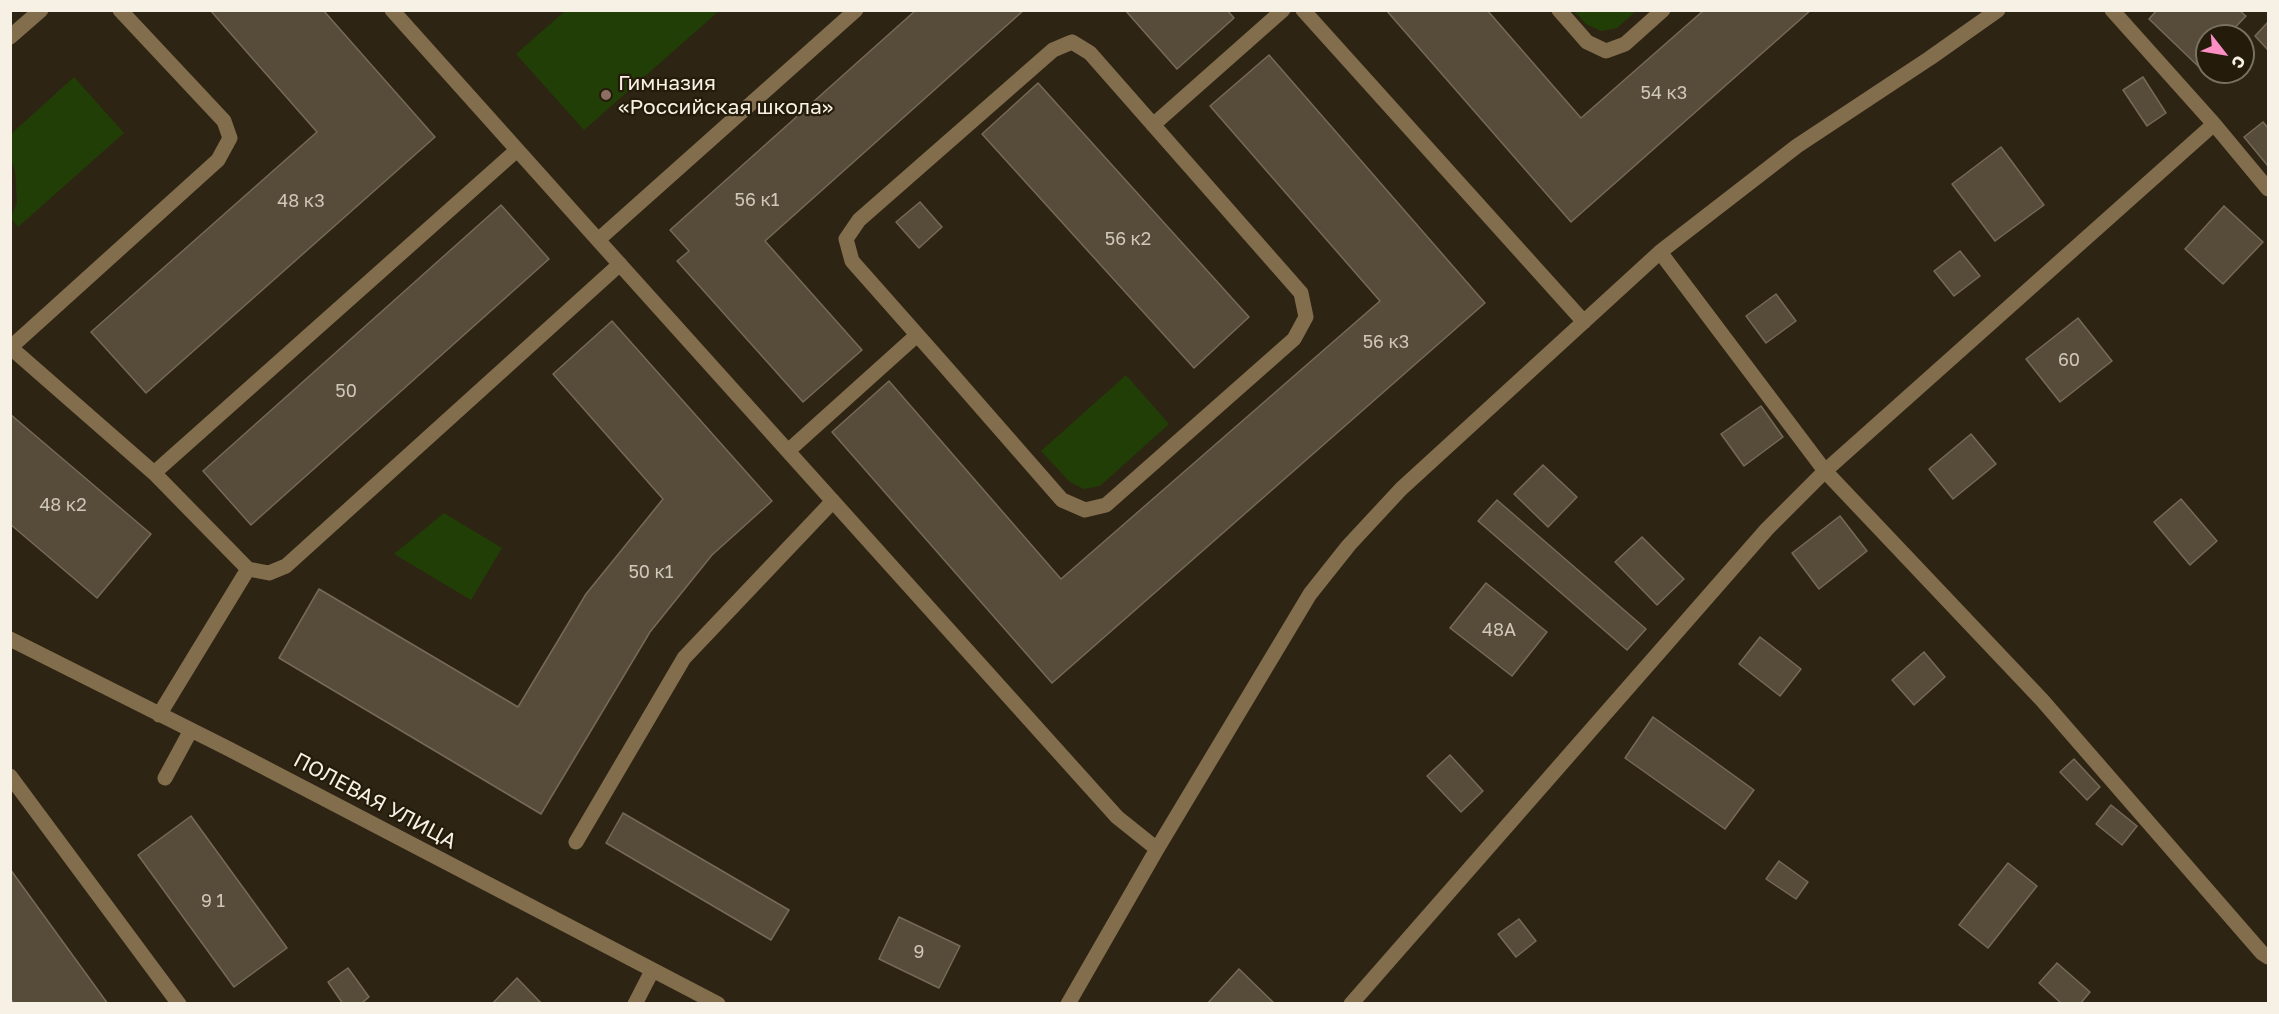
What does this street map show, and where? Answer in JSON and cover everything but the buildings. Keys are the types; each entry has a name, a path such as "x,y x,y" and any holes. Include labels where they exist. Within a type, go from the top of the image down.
{"street":[{"path":"10,38 40,10"},
{"path":"120,10 224,121 230,138 218,160 10,347 154,473 248,569 269,573 286,566 620,264"},
{"path":"392,10 1117,817 1157,849"},
{"path":"598,240 856,10"},
{"path":"1154,125 1283,10"},
{"path":"1304,10 1584,322"},
{"path":"1559,10 1587,42 1606,51 1625,44 1663,10"},
{"path":"1068,1004 1157,849 1310,594 1349,545 1401,489 1660,252 1797,146 1998,10"},
{"path":"2112,10 2214,124 2268,189"},
{"path":"1072,42 1090,53 1154,125 1301,293 1306,316 1294,339 1106,505 1085,510 1062,500 852,261 846,239 859,220 1053,50 1072,42"},
{"path":"1351,1004 1767,529 1825,471 2214,124"},
{"path":"154,473 517,150"},
{"path":"1660,252 1825,471 2042,700 2262,953 2268,957"},
{"path":"788,451 917,334"},
{"path":"576,842 684,658 833,501"},
{"path":"159,715 248,569"},
{"name":"ПОЛЕВАЯ УЛИЦА","path":"10,639 366,820 718,1004"},
{"path":"165,778 191,730"},
{"path":"10,776 179,1004"},
{"path":"635,1004 652,971"}],"green space":[{"path":"565,11 719,11 584,130 516,54"},
{"path":"1574,11 1636,11 1617,28 1601,31 1586,24"},
{"path":"74,77 124,133 18,227 11,218 17,202 15,171 11,159 11,134"},
{"path":"1126,375 1169,424 1100,486 1084,489 1070,482 1041,451"},
{"path":"444,513 502,548 471,600 394,554"}],"place":[{"name":"Гимназия «Российская школа»","path":"606,95"}]}
